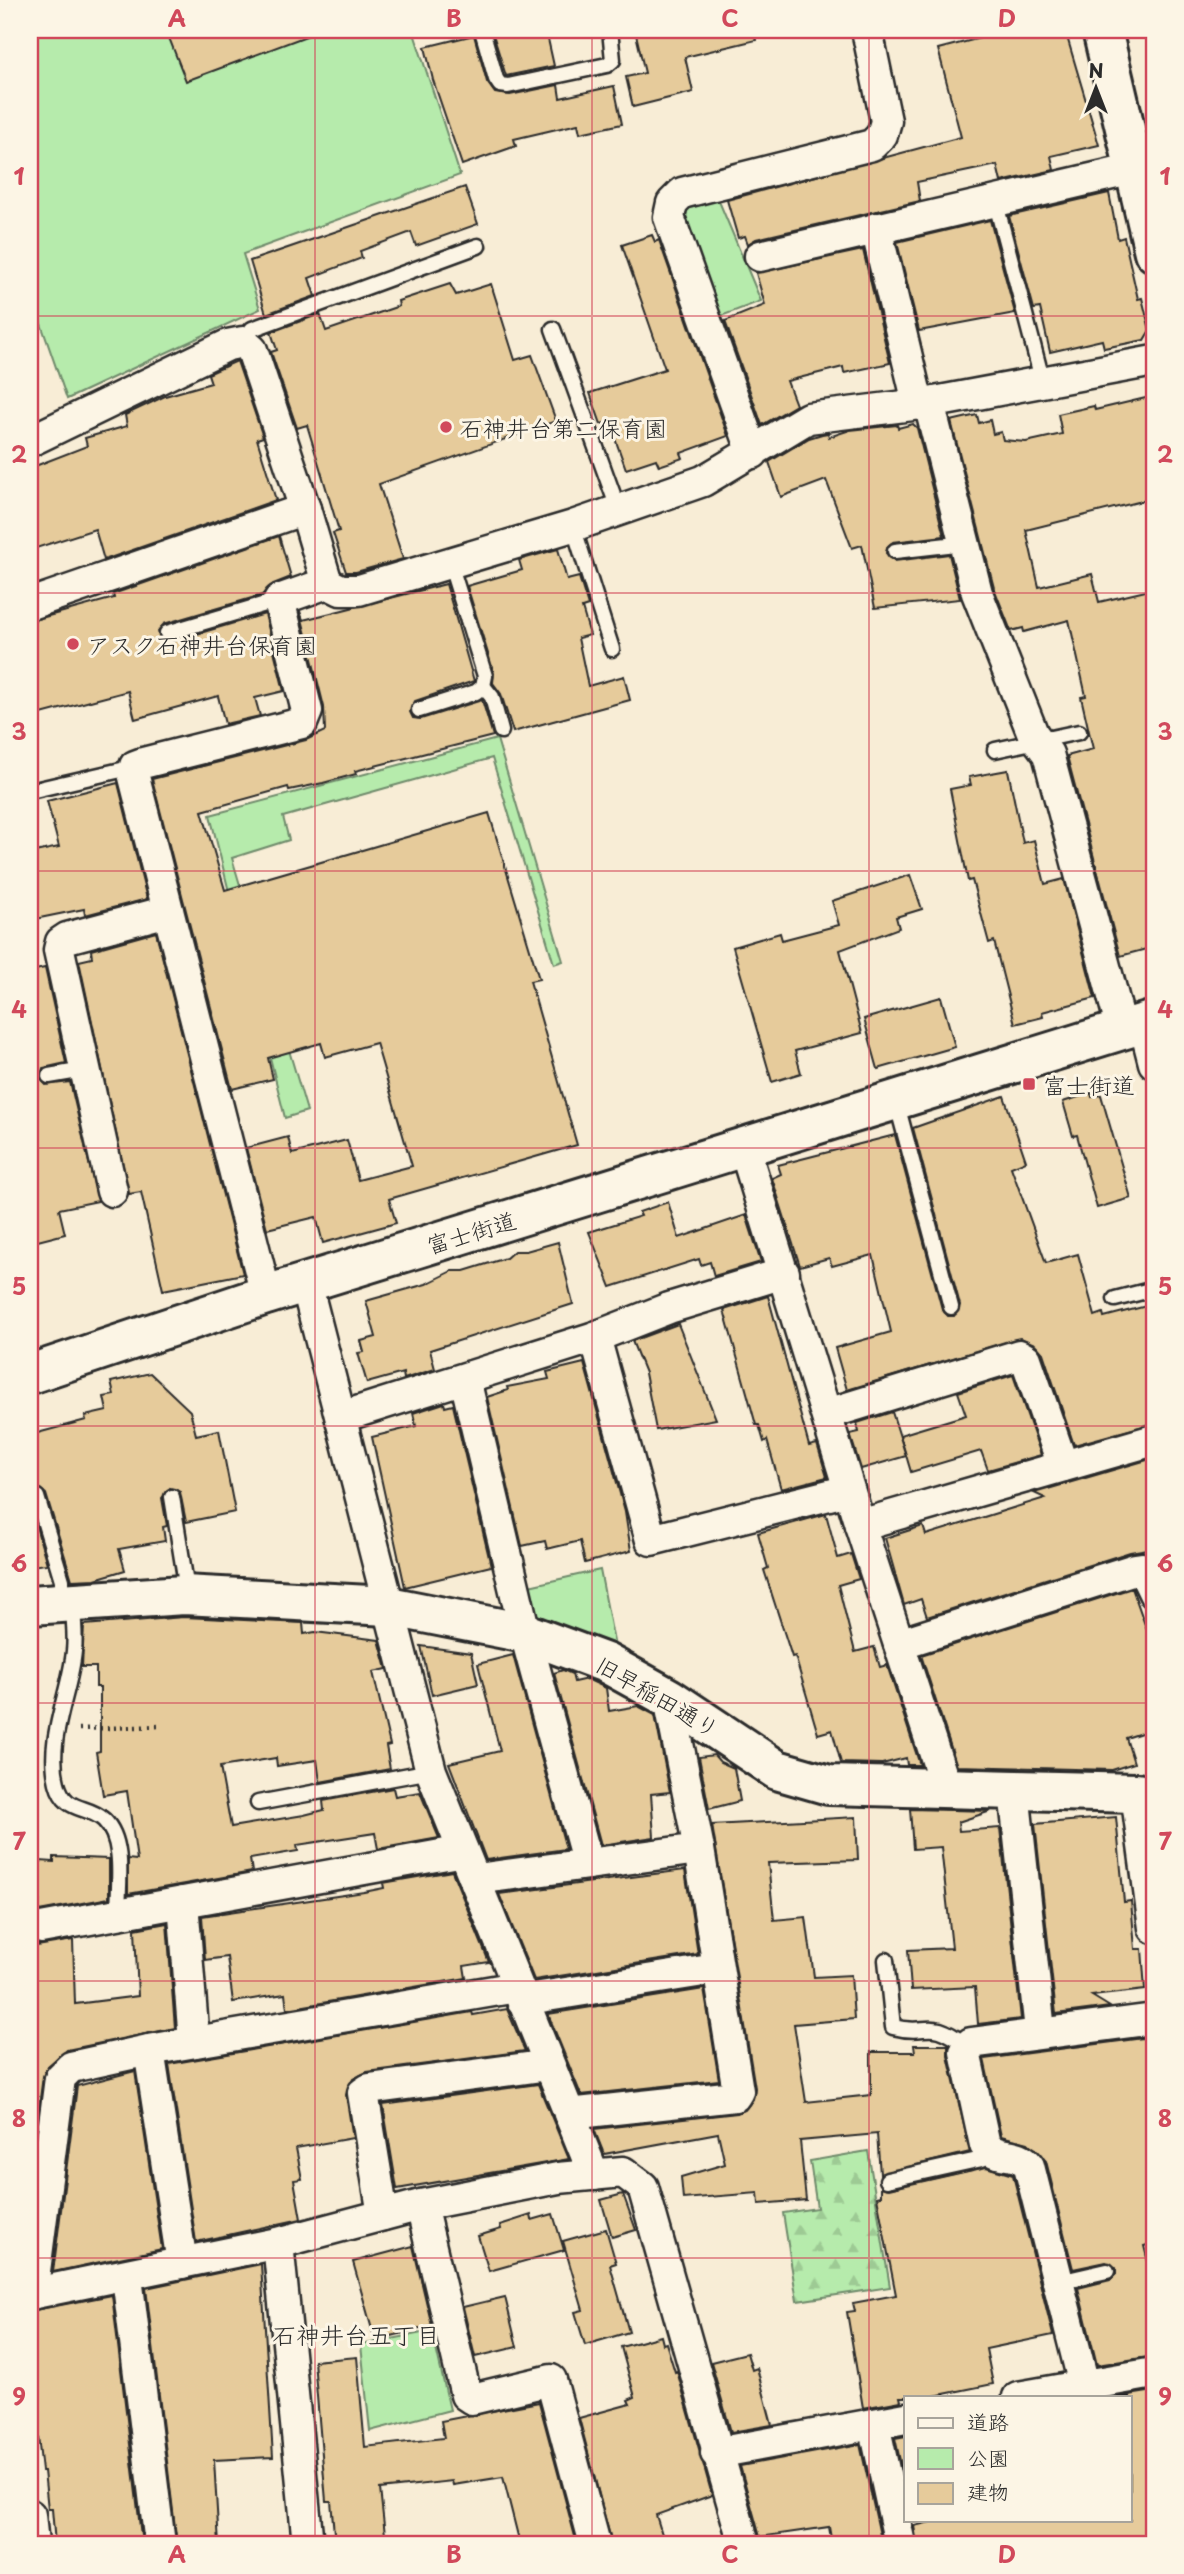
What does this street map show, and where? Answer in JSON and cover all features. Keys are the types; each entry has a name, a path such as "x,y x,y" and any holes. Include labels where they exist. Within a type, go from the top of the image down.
{"main road":[{"path":"1102,30 1154,252"},
{"name":"富士街道","path":"30,1374 266,1295 1140,1025"},
{"name":"旧早稲田通り","path":"55,1603 184,1595 388,1606 525,1633 606,1663 670,1698 778,1770 829,1785 1145,1795"}],"street":[{"path":"753,453 669,217 672,203 682,192 872,145 883,135 886,121 867,30"},
{"path":"760,256 1134,169"},
{"path":"876,228 977,593 1038,741 1051,763 1154,1063"},
{"path":"30,441 228,345 243,342 252,350 306,509 327,583"},
{"path":"266,1295 133,773 135,766 302,723 307,711 279,600 327,583 341,590 359,590 619,511 703,481 808,418 924,403 1154,361"},
{"path":"30,604 306,509"},
{"path":"112,1191 59,950 61,942 169,911"},
{"path":"744,1147 860,1525 946,1788"},
{"path":"341,1417 595,1337 669,1308 784,1273"},
{"path":"306,1283 432,1771 594,2175"},
{"path":"595,1337 652,1539 849,1490"},
{"path":"827,1414 1019,1355 1027,1359 1063,1466"},
{"path":"465,1378 525,1633 588,1864"},
{"path":"860,1525 1154,1440"},
{"path":"899,1644 1135,1569 1142,1568 1148,1573 1154,1593"},
{"path":"569,2114 738,2094 699,1849 670,1698"},
{"path":"1014,1791 1040,2031"},
{"path":"1145,1795 1154,1928"},
{"path":"477,1879 699,1849"},
{"path":"41,1928 463,1851"},
{"path":"183,1902 194,2042"},
{"path":"716,1969 520,1994 194,2042 71,2067 60,2078 31,2294 127,2277 278,2244 421,2205 558,2178 623,2172 643,2187 716,2453 744,2544"},
{"path":"1084,2385 1029,2166 1019,2157 990,2151 985,2145 967,2046 971,2043 1040,2031 1154,2019"},
{"path":"149,2050 182,2263"},
{"path":"383,2215 363,2093 369,2089 549,2065"},
{"path":"421,2205 466,2395 472,2399 551,2380 595,2544"},
{"path":"278,2244 308,2544"},
{"path":"127,2277 160,2544"},
{"path":"1024,2396 1154,2373"},
{"path":"716,2453 904,2418"},
{"path":"874,2424 900,2544"},
{"path":"30,2515 33,2544"}],"lane":[{"path":"482,30 496,79 500,85 508,86 607,65 613,60 614,51 610,30"},
{"path":"995,200 1043,383"},
{"path":"243,342 252,329 478,246"},
{"path":"553,329 619,511"},
{"path":"573,526 612,649"},
{"path":"895,551 965,543"},
{"path":"419,710 476,692 483,686 485,676 450,563"},
{"path":"167,633 279,600"},
{"path":"483,686 492,697 501,731"},
{"path":"995,750 1079,732"},
{"path":"30,791 121,770 133,773"},
{"path":"49,1076 84,1070"},
{"path":"896,1100 951,1307"},
{"path":"1115,1299 1154,1289"},
{"path":"37,1497 62,1580 55,1603 75,1652 57,1730 57,1780 63,1797 76,1808 104,1820 114,1835 118,1866 118,1913"},
{"path":"172,1497 186,1584 184,1595"},
{"path":"258,1803 432,1771"},
{"path":"886,1960 893,2028 935,2027 950,2033 967,2046"},
{"path":"887,2180 982,2160 990,2151"},
{"path":"1059,2282 1107,2271"}],"path":[{"path":"57,1730 162,1726"}],"green space":[{"path":"30,30 413,30 460,175 243,254 260,309 67,399 30,292"},
{"path":"716,194 761,301 716,318 681,218 688,201"},
{"path":"497,739 563,961 554,964 492,758 283,817 289,840 232,858 307,1111 285,1118 210,815"},
{"path":"600,1570 616,1652 538,1625 529,1586"},
{"path":"868,2151 890,2287 797,2301 783,2213 817,2208 810,2161"},
{"path":"432,2331 450,2410 370,2431 361,2345"}],"building":[{"path":"166,30 317,30 317,32 186,81"},
{"path":"546,30 554,66 506,76 492,31"},
{"path":"635,30 755,30 756,40 685,57 693,92 633,107 626,77 645,73"},
{"path":"1011,30 1065,30 1099,145 1051,156 1054,170 1001,182 997,165 917,182 920,201 756,239 748,244 745,236 738,238 727,200 961,137 938,49"},
{"path":"474,35 487,82 495,93 510,95 558,85 560,98 614,86 622,124 580,133 578,124 514,139 516,146 462,165 433,80 425,47"},
{"path":"465,187 478,224 416,246 411,232 360,251 362,258 309,278 315,296 266,314 250,261"},
{"path":"1109,193 1118,239 1124,237 1138,299 1142,298 1150,330 1144,340 1104,348 1102,340 1050,352 1040,308 1034,309 1009,216"},
{"path":"990,220 1015,313 919,331 897,242"},
{"path":"652,235 655,242 659,240 728,436 681,453 683,458 659,466 656,459 626,469 609,422 601,424 590,393 665,369 622,245"},
{"path":"863,250 890,363 844,373 843,367 787,381 796,405 762,425 725,321 765,305 756,273"},
{"path":"450,284 456,295 491,284 515,360 532,355 556,421 379,484 403,559 356,572 346,572 333,533 339,531 307,425 297,428 271,352 277,350 271,332 320,314 326,331 399,306 398,301"},
{"path":"237,361 263,437 257,439 276,500 104,560 95,529 30,550 30,468 87,446 85,438 127,426 125,415 165,396 211,383 208,374"},
{"path":"1154,396 1154,498 1026,530 1039,587 1092,574 1099,602 1154,589 1154,947 1120,956 1067,756 1093,749 1081,697 1086,696 1069,620 1024,632 1023,628 1011,631 994,588 951,421 977,415 979,423 990,420 993,434 1001,432 1003,440 1026,442 1062,434 1058,414 1094,406 1095,410"},
{"path":"913,424 917,428 944,536 893,542 887,547 886,553 895,561 949,554 960,599 875,608 862,545 852,548 826,480 781,497 769,462 809,438 822,434 828,433 829,437 850,430 897,425 898,428"},
{"path":"279,536 291,577 273,584 262,595 164,624 158,631 161,640 170,642 265,614 284,691 255,698 260,716 225,724 218,696 135,719 128,691 30,717 30,621 114,598 113,594"},
{"path":"558,549 567,580 579,577 588,606 582,608 590,635 578,638 588,686 624,676 630,700 513,732 501,694 493,683 494,673 467,586 522,570 519,560"},
{"path":"446,584 474,681 415,701 410,712 413,718 421,719 482,700 493,736 355,771 356,774 323,783 289,790 288,787 202,811 225,890 489,813 539,979 530,981 577,1145 389,1199 396,1223 323,1243 316,1217 267,1229 246,1148 288,1137 292,1154 347,1140 358,1180 412,1166 376,1043 325,1057 321,1043 268,1058 273,1079 232,1089 152,779 306,740 325,731 324,707 300,611 303,620"},
{"path":"1008,770 1023,843 1034,840 1045,884 1064,879 1095,998 1042,1012 1043,1017 1015,1024 994,941 989,943 972,880 968,881 950,789 971,785 969,777"},
{"path":"118,783 147,899 85,915 84,909 30,920 30,853 59,847 47,801"},
{"path":"910,875 922,909 896,917 899,928 840,950 862,1033 795,1051 801,1073 772,1082 733,947 780,933 782,940 839,925 832,901"},
{"path":"156,932 243,1274 163,1290 141,1192 129,1194 79,961 92,958 91,950"},
{"path":"45,968 66,1063 43,1068 40,1078 46,1085 70,1082 98,1201 59,1209 65,1234 30,1243 30,971"},
{"path":"941,997 955,1047 878,1069 864,1019"},
{"path":"1091,1093 1092,1097 1101,1095 1131,1198 1097,1208 1077,1135 1073,1136 1063,1102"},
{"path":"1004,1096 1026,1161 1011,1167 1046,1263 1078,1254 1095,1316 1103,1313 1104,1317 1154,1304 1154,1423 1074,1445 1043,1353 1035,1344 1020,1338 847,1390 835,1348 891,1332 873,1255 832,1266 829,1258 800,1266 772,1178 781,1174 778,1165 895,1135 942,1309 948,1316 954,1316 960,1305 913,1128"},
{"path":"668,1202 679,1238 746,1215 761,1262 714,1276 710,1262 701,1265 699,1259 611,1287 589,1232 641,1216 639,1212"},
{"path":"558,1242 573,1304 430,1350 435,1369 404,1379 403,1373 367,1383 358,1353 364,1352 361,1341 376,1337 366,1301 426,1284 452,1271 464,1271 506,1258 514,1251 526,1251"},
{"path":"768,1296 809,1446 817,1444 827,1477 781,1489 767,1440 764,1442 759,1425 756,1425 724,1310"},
{"path":"678,1324 716,1419 656,1430 645,1373 632,1341"},
{"path":"584,1363 625,1512 631,1551 585,1563 580,1541 547,1549 545,1541 522,1546 487,1397 508,1390 507,1387 549,1379 547,1372"},
{"path":"150,1373 190,1411 196,1435 219,1430 235,1512 186,1522 180,1492 170,1488 162,1498 167,1526 163,1527 165,1541 119,1549 125,1570 95,1579 72,1580 46,1494 39,1488 30,1491 30,1435 86,1420 85,1416 107,1411 104,1397 114,1395 111,1382"},
{"path":"1013,1375 1041,1455 988,1470 981,1451 911,1472 900,1435 966,1415 958,1392"},
{"path":"444,1403 445,1407 453,1405 491,1566 405,1587 372,1437 416,1426 413,1413"},
{"path":"892,1412 906,1456 861,1469 850,1434 859,1432 857,1423"},
{"path":"1154,1458 1154,1548 1130,1552 927,1617 921,1599 904,1605 885,1538 923,1526 926,1535 1045,1498 1034,1493"},
{"path":"30,1506 47,1564 30,1566"},
{"path":"826,1514 838,1558 851,1554 859,1579 838,1585 855,1652 874,1647 880,1667 887,1665 920,1765 907,1765 906,1758 882,1764 841,1763 832,1730 818,1734 795,1656 792,1657 764,1570 768,1568 758,1533"},
{"path":"1132,1588 1149,1636 1154,1635 1154,1729 1126,1738 1134,1763 1112,1770 957,1766 921,1655"},
{"path":"184,1617 303,1623 304,1634 315,1632 379,1640 387,1669 373,1672 390,1745 386,1746 390,1769 320,1782 317,1760 277,1766 276,1758 220,1767 231,1827 304,1815 324,1810 323,1801 393,1788 395,1796 420,1792 439,1838 378,1849 375,1833 297,1845 298,1851 250,1859 252,1872 128,1894 128,1859 137,1860 127,1791 103,1795 96,1752 100,1751 100,1687 96,1687 96,1667 82,1667 84,1625"},
{"path":"421,1646 471,1653 478,1684 432,1695"},
{"path":"513,1655 566,1849 486,1860 449,1763 500,1751 478,1664"},
{"path":"563,1670 572,1674 574,1682 587,1679 606,1688 609,1711 638,1706 655,1715 670,1792 651,1794 654,1837 601,1845 554,1673"},
{"path":"714,1755 720,1762 734,1768 740,1801 709,1809 699,1757"},
{"path":"910,1809 991,1811 958,1822 959,1831 1000,1828 1021,2019 978,2024 975,1987 911,1990 908,1950 952,1948 941,1847 913,1849"},
{"path":"856,1817 858,1860 768,1863 774,1920 806,1917 814,1977 851,1975 854,2019 794,2024 806,2102 871,2095 871,2052 915,2052 914,2045 948,2045 948,2056 970,2152 880,2174 877,2134 800,2141 806,2200 759,2204 758,2193 683,2199 681,2177 725,2164 718,2133 604,2154 594,2129 737,2113 745,2110 753,2099 755,2088 712,1825"},
{"path":"1116,1817 1124,1902 1131,1901 1135,1949 1142,1949 1145,1990 1092,1996 1110,2007 1056,2014 1035,1824"},
{"path":"54,1857 109,1859 109,1898 39,1911 40,1861 54,1862"},
{"path":"685,1870 698,1954 534,1980 499,1894"},
{"path":"452,1871 489,1962 464,1966 466,1978 287,2009 285,1994 233,2002 227,1957 205,1960 202,1916 364,1892 384,1888 383,1883"},
{"path":"167,1923 175,2028 67,2050 48,2066 43,2076 30,2175 31,1947 73,1940 75,2004 138,1996 135,1929"},
{"path":"704,1989 719,2080 581,2095 548,2014"},
{"path":"507,2009 525,2051 367,2072 353,2079 346,2095 353,2138 296,2148 302,2179 294,2180 301,2219 196,2242 169,2064 472,2012 473,2015"},
{"path":"1151,2037 1154,2075 1154,2243 1144,2246 1154,2285 1154,2356 1097,2365 1078,2288 1110,2280 1116,2274 1116,2268 1106,2262 1073,2269 1046,2161 1028,2143 1001,2136 984,2059"},
{"path":"135,2071 162,2249 53,2272 77,2086"},
{"path":"538,2084 569,2159 397,2189 383,2105"},
{"path":"986,2167 1013,2175 1053,2335 986,2349 993,2384 934,2396 904,2396 900,2397 901,2401 863,2408 847,2312 855,2311 853,2303 896,2295 877,2197 881,2196 881,2187 889,2189"},
{"path":"623,2194 636,2230 612,2237 601,2200"},
{"path":"553,2214 564,2250 489,2271 478,2236 501,2229 500,2225 531,2215 532,2220"},
{"path":"606,2229 616,2263 610,2265 629,2332 585,2345 575,2312 583,2310 563,2241"},
{"path":"413,2246 432,2326 375,2340 353,2262"},
{"path":"261,2264 273,2457 214,2460 219,2544 177,2544 146,2288"},
{"path":"112,2295 142,2544 55,2544 52,2509 48,2509 42,2471 30,2368 30,2311"},
{"path":"505,2297 517,2347 475,2357 463,2307"},
{"path":"661,2336 663,2344 666,2343 675,2372 677,2371 712,2495 656,2515 665,2544 612,2544 579,2418 630,2404 628,2400 635,2397 621,2347"},
{"path":"747,2353 752,2370 757,2368 772,2425 731,2432 711,2362"},
{"path":"357,2357 365,2447 444,2438 441,2421 539,2402 577,2544 520,2544 503,2477 453,2485 452,2481 380,2489 386,2544 335,2544 331,2501 326,2501 314,2361"},
{"path":"1154,2391 1154,2544 917,2544 914,2526 931,2522 1132,2522 1132,2396 1123,2396"},
{"path":"904,2436 904,2479 895,2438"},
{"path":"860,2444 882,2544 832,2544 829,2527 760,2537 740,2466"}],"place":[{"name":"石神井台第二保育園","path":"446,427"},
{"name":"アスク石神井台保育園","path":"73,644"},
{"name":"富士街道","path":"1029,1084"}],"district":[{"name":"石神井台五丁目","path":"356,2334"}]}
